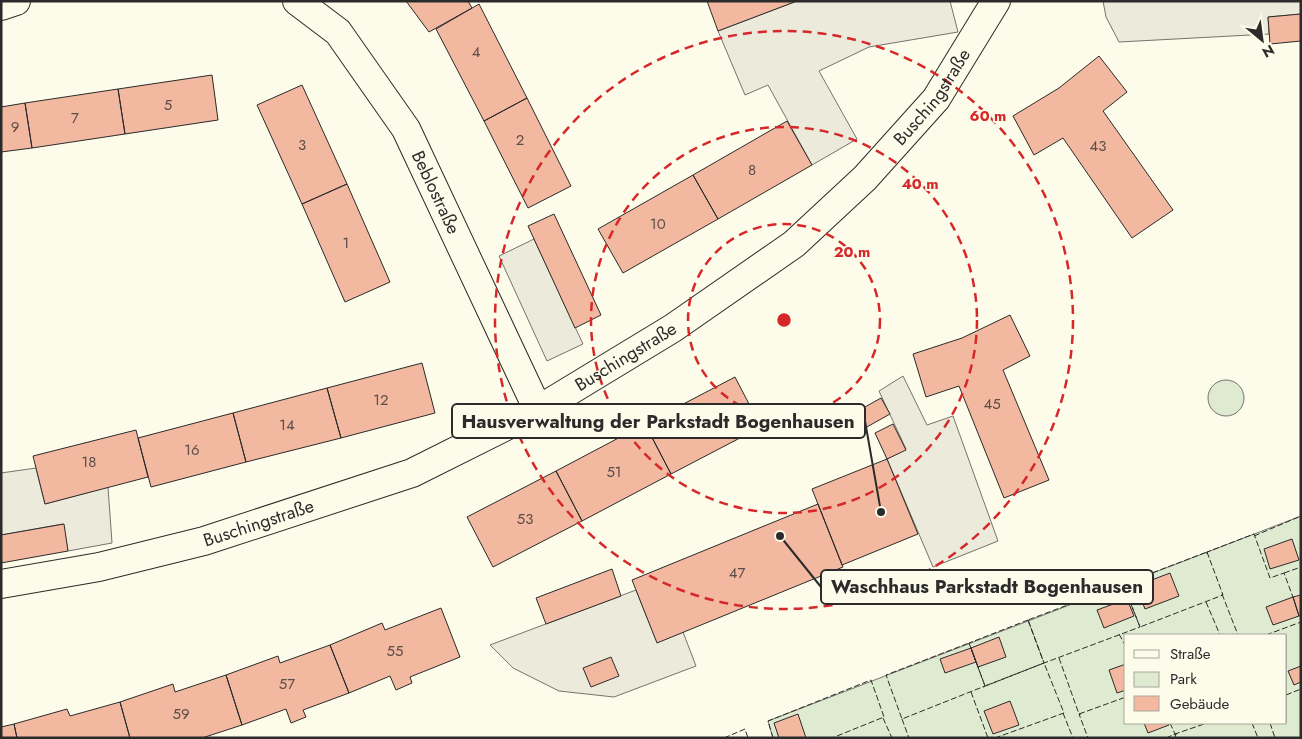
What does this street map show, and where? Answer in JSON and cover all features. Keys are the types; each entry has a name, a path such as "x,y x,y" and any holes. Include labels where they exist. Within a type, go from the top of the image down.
{"street":[{"path":"1,6 16,1"},
{"name":"Beblostraße","path":"297,1 338,32 406,129 538,410"},
{"name":"Buschingstraße","path":"1,584 100,567 204,542 412,473 538,410 672,328 794,244 865,178 936,99 996,1"}],"green space":[{"path":"1226,380 1233,381 1239,385 1243,391 1243,405 1239,411 1233,415 1226,416 1219,415 1213,411 1209,405 1208,398 1209,391 1213,385 1219,381"},
{"path":"1301,516 1301,738 773,738 768,721"}],"shaded area":[{"path":"797,1 950,1 958,32 869,47 819,71 857,139 812,165 768,85 745,95 718,31"},
{"path":"1103,1 1301,1 1301,14 1268,17 1269,34 1119,42 1106,17"},
{"path":"534,239 583,344 547,361 499,256"},
{"path":"903,376 927,425 953,416 998,541 933,567 887,459 906,449 879,391"},
{"path":"36,468 45,504 108,487 112,543 68,551 63,524 1,535 1,473"},
{"path":"636,590 657,642 683,632 696,666 614,697 559,691 513,668 490,645"}],"building":[{"path":"406,1 468,1 472,8 429,32"},
{"path":"707,1 797,1 718,31"},
{"path":"479,4 527,98 484,121 436,29"},
{"path":"1301,14 1301,41 1270,44 1268,17"},
{"path":"1099,56 1127,92 1103,111 1173,210 1132,238 1063,138 1034,155 1013,116 1059,88"},
{"path":"212,75 218,120 125,134 118,89"},
{"path":"302,85 347,184 302,204 257,105"},
{"path":"118,89 125,134 32,148 25,103"},
{"path":"527,98 571,186 528,208 484,121"},
{"path":"25,103 32,148 1,152 1,107"},
{"path":"787,121 812,165 718,219 693,175"},
{"path":"693,175 718,219 623,273 598,229"},
{"path":"347,184 390,282 345,302 302,204"},
{"path":"554,214 601,315 575,328 528,226"},
{"path":"1010,315 1030,356 1003,370 1049,480 1004,498 959,386 926,397 913,354 962,338"},
{"path":"422,363 435,413 341,438 327,388"},
{"path":"735,377 761,427 671,474 645,424"},
{"path":"327,388 341,438 246,462 233,413"},
{"path":"881,398 890,414 849,437 840,421"},
{"path":"233,413 246,462 151,487 138,438"},
{"path":"645,424 671,474 582,521 556,471"},
{"path":"893,424 906,450 887,459 875,433"},
{"path":"136,430 148,477 45,504 33,456"},
{"path":"887,459 918,534 842,565 812,489"},
{"path":"556,471 582,521 493,567 467,517"},
{"path":"818,504 843,567 657,643 632,580"},
{"path":"64,524 68,551 1,563 1,535"},
{"path":"1292,539 1299,560 1270,569 1264,549"},
{"path":"612,569 621,596 546,624 536,598"},
{"path":"1170,573 1179,596 1145,609 1136,586"},
{"path":"1301,595 1301,615 1299,616 1293,597"},
{"path":"1293,597 1299,616 1273,625 1266,607"},
{"path":"1127,599 1134,616 1104,628 1097,610"},
{"path":"441,608 460,657 410,677 412,683 396,690 390,676 349,693 330,645 382,623 385,630"},
{"path":"999,637 1006,657 978,667 971,648"},
{"path":"330,645 349,693 303,710 306,717 291,723 286,709 242,725 226,675 278,656 280,663"},
{"path":"971,648 976,662 945,673 940,659"},
{"path":"611,657 619,676 591,687 583,668"},
{"path":"1124,665 1124,691 1117,693 1109,670"},
{"path":"1301,666 1301,682 1294,685 1288,671"},
{"path":"226,675 242,725 202,738 130,738 120,702 173,684 175,692"},
{"path":"1010,701 1019,725 993,734 984,711"},
{"path":"120,702 130,738 17,738 14,724 67,709 70,716"},
{"path":"798,714 806,738 779,738 774,723"},
{"path":"14,724 17,738 1,738 1,727"},
{"path":"1144,724 1169,725 1148,733"}],"fence":[{"path":"1254,536 1301,516"},
{"path":"1207,554 1207,552 1254,534 1270,578 1284,573 1294,600"},
{"path":"1207,552 1223,595 1140,627 1123,584 1207,552"},
{"path":"1284,573 1301,567"},
{"path":"1123,584 1140,627 1044,663 1028,620 1123,584"},
{"path":"1222,594 1238,634"},
{"path":"1206,602 1220,634"},
{"path":"1028,620 1044,663 985,686 969,643 1028,620"},
{"path":"1269,634 1301,622"},
{"path":"1119,634 1124,643"},
{"path":"969,643 985,686 902,719 886,675 969,643"},
{"path":"1059,658 1079,714 1124,698"},
{"path":"983,687 1044,663 1064,713 995,738"},
{"path":"773,738 768,721 871,680 884,717 832,738"},
{"path":"1287,695 1301,689"},
{"path":"971,692 988,738"},
{"path":"1063,713 1073,738"},
{"path":"1081,714 1079,714 1088,738"},
{"path":"883,718 892,738"},
{"path":"902,719 909,738"},
{"path":"1170,724 1175,734 1177,734"},
{"path":"1175,734 1204,724"},
{"path":"1252,724 1258,738"},
{"path":"1270,724 1275,738"},
{"path":"724,738 745,729 748,738"},
{"path":"1166,738 1175,734"},
{"path":"1175,734 1176,738"}],"place":[{"name":"Hausverwaltung der Parkstadt Bogenhausen","path":"881,512"},
{"name":"Waschhaus Parkstadt Bogenhausen","path":"780,536"}]}
